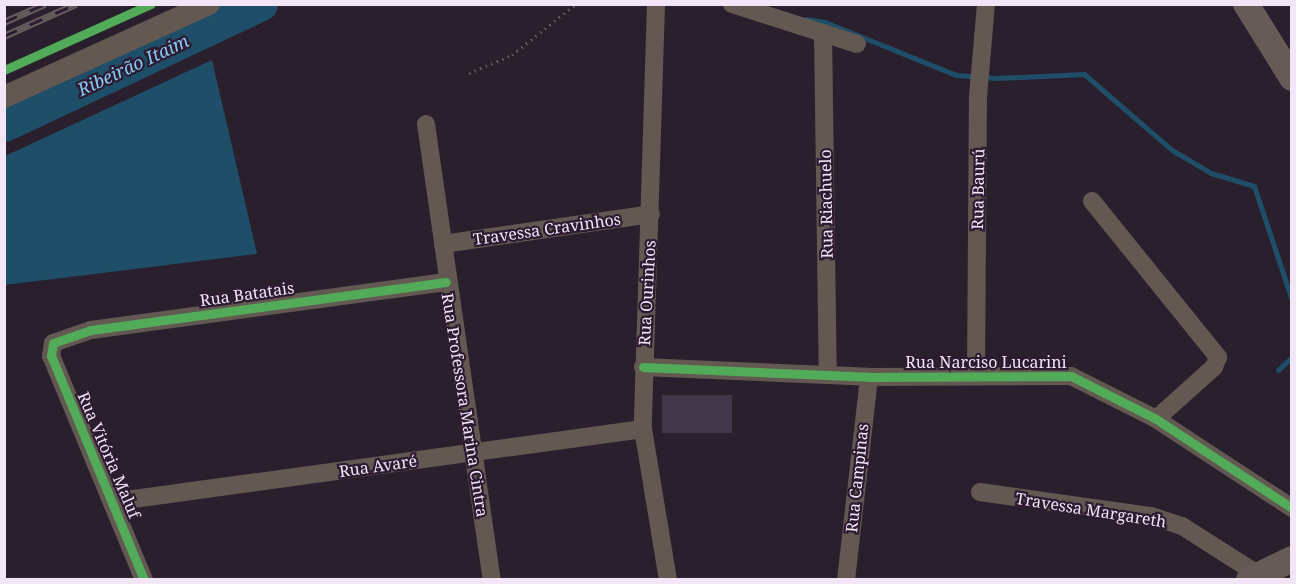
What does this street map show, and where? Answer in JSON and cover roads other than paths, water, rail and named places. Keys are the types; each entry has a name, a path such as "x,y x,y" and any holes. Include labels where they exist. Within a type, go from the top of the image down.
{"main road":[{"path":"1246,4 1292,78"},
{"path":"1254,577 1292,559"}],"street":[{"path":"4,97 209,4"},
{"name":"Rua Ourinhos","path":"656,4 651,214 643,367 643,429 668,579"},
{"path":"732,4 857,44"},
{"name":"Rua Baurú","path":"976,375 978,97 986,4"},
{"name":"Rua Riachuelo","path":"823,33 828,375"},
{"name":"Rua Professora Marina Cintra","path":"426,124 446,282 492,579"},
{"path":"1092,201 1218,357 1214,367 1156,419"},
{"name":"Travessa Cravinhos","path":"443,244 651,214"},
{"name":"Rua Batatais","path":"53,343 91,330 446,282"},
{"name":"Rua Vitória Maluf","path":"53,343 51,356 144,579"},
{"name":"Rua Narciso Lucarini","path":"643,367 869,377 1071,376 1156,419 1292,508"},
{"name":"Rua Campinas","path":"846,579 869,377"},
{"name":"Rua Avaré","path":"112,502 643,429"},
{"name":"Travessa Margareth","path":"980,492 1151,516 1182,526 1254,577"}],"water":[{"path":"212,60 257,254 5,285 5,156"}],"waterway":[{"name":"Ribeirão Itaim","path":"4,125 261,4"},
{"path":"806,19 825,22 956,75 997,78 1084,74 1172,150 1211,173 1254,186 1292,300"},
{"path":"1278,370 1292,357"}],"railway":[{"path":"4,22 45,4"},
{"path":"4,36 76,4"}]}
